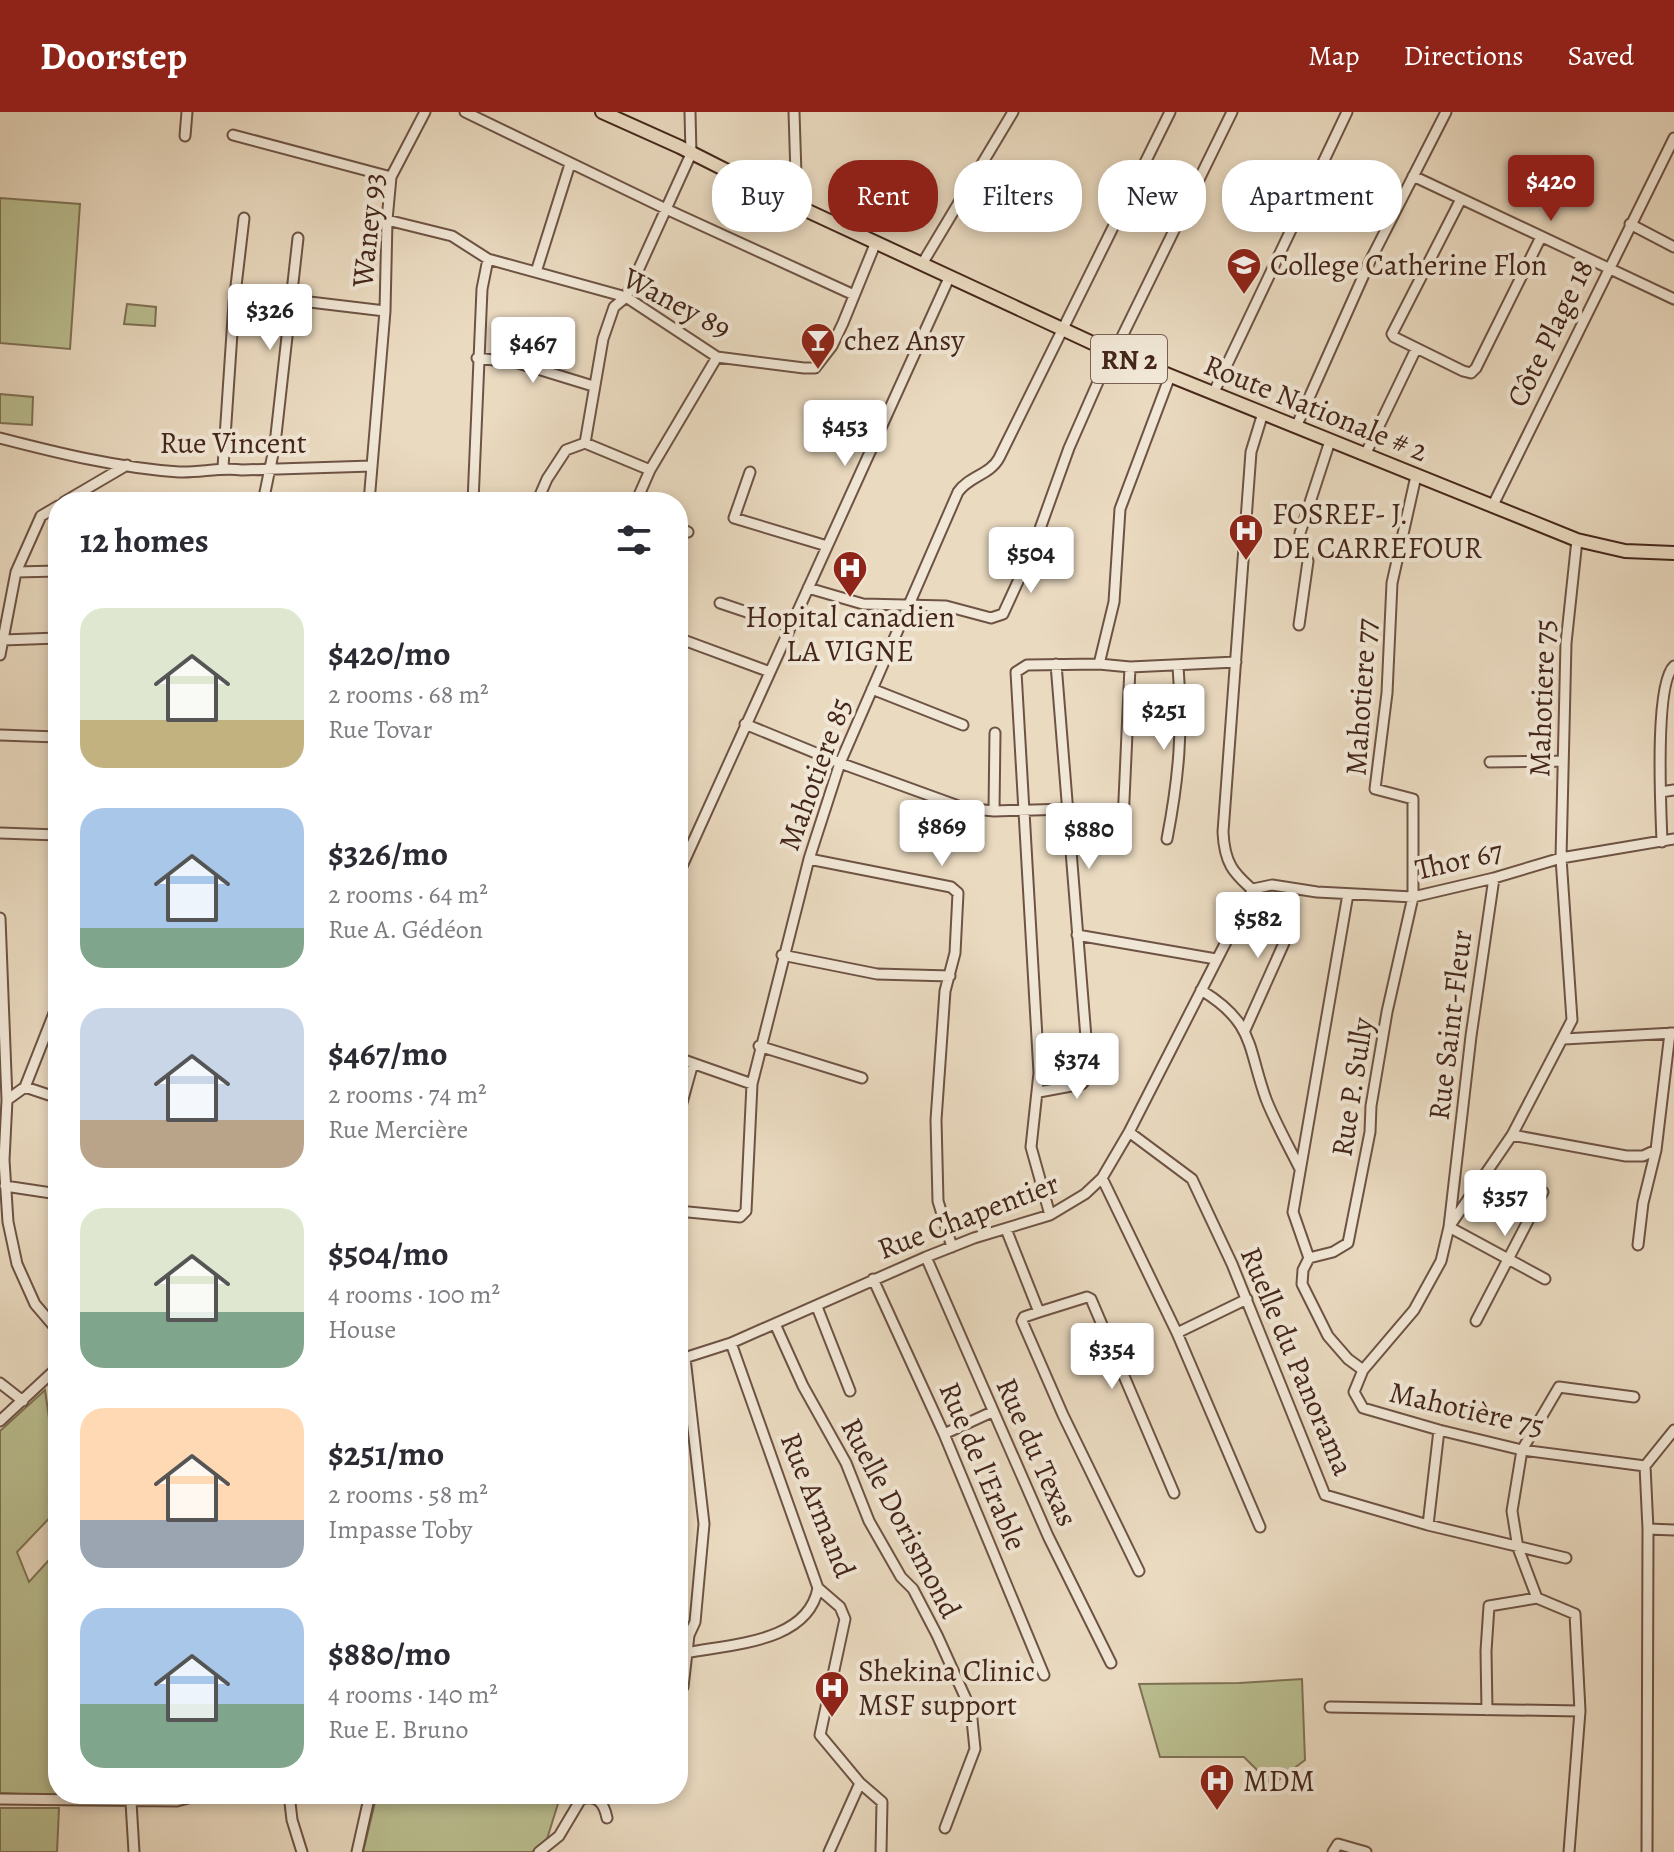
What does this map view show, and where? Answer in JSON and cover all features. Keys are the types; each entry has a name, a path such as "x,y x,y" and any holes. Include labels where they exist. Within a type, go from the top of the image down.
{"main road":[{"name":"Route Nationale # 2","path":"602,112 627,118 712,164"},
{"name":"Route Nationale # 2","path":"812,213 1114,353 1492,507 1577,540 1625,551 1674,553"}],"street":[{"path":"185,136 187,112"},
{"name":"Waney 93","path":"370,492 385,311 391,177 425,112"},
{"path":"465,112 854,295"},
{"path":"585,443 603,339 614,307 626,297 691,154 690,112"},
{"path":"794,112 796,160"},
{"path":"922,264 1013,112"},
{"name":"Mahotiere 85","path":"688,1212 740,1217 746,1211 752,1084 759,1046 809,859 840,763 958,492 967,480 996,465 1170,112"},
{"path":"808,588 863,604 956,607 983,617 1003,614 1032,551 1069,448 1105,366 1232,112"},
{"path":"1213,394 1347,112"},
{"path":"1296,427 1370,261 1446,112"},
{"path":"233,135 391,177"},
{"name":"Côte Plage 18","path":"1492,507 1674,138"},
{"path":"536,272 570,164"},
{"path":"1413,176 1674,299"},
{"path":"1461,199 1392,330 1394,337 1416,349 1471,373 1541,237"},
{"path":"223,467 234,303 244,218"},
{"name":"Waney 89","path":"387,220 452,236 488,259 626,297 717,357 815,368 832,346 876,242"},
{"path":"1630,224 1674,247"},
{"path":"265,492 293,300 298,238"},
{"path":"473,492 477,358 482,289 488,259"},
{"path":"688,845 949,278"},
{"path":"234,303 293,300 385,311"},
{"path":"1365,455 1416,349"},
{"path":"640,492 650,470 717,357"},
{"path":"477,358 518,363 593,386"},
{"path":"1099,664 1114,602 1120,509 1170,376"},
{"path":"1245,1030 1284,943 1274,915 1253,889 1236,877 1224,850 1223,832 1251,452 1263,413"},
{"name":"Rue Vincent","path":"0,438 127,465 181,472 223,467 372,466"},
{"path":"1299,625 1308,561 1301,549 1300,533 1330,441"},
{"path":"541,492 566,450 585,443 650,470"},
{"path":"81,492 127,465"},
{"path":"750,472 734,518 827,546"},
{"name":"Mahotiere 77","path":"1413,897 1413,799 1375,789 1387,693 1392,583 1416,476"},
{"path":"0,655 16,572 41,516 48,512"},
{"name":"Mahotiere 75","path":"1561,858 1566,643 1577,540"},
{"path":"16,572 48,571"},
{"path":"720,603 791,627"},
{"path":"3,640 48,638"},
{"path":"688,642 770,672"},
{"path":"1050,1215 1031,1147 1039,1092 1016,672 1027,665 1130,667 1236,662"},
{"path":"1039,1092 1082,1084 1089,1075 1056,664"},
{"path":"1167,839 1179,775 1182,717 1178,666"},
{"path":"1662,842 1661,725 1668,673 1674,666"},
{"path":"1122,844 1130,667"},
{"path":"872,689 963,725"},
{"path":"745,724 964,808 994,811 1069,809"},
{"path":"1661,725 1674,725"},
{"path":"994,811 995,733"},
{"path":"0,735 48,737"},
{"path":"1490,762 1563,761"},
{"path":"1661,792 1674,790"},
{"path":"0,833 48,835"},
{"name":"Thor 67","path":"1253,889 1272,885 1348,894 1413,897 1561,858 1674,839"},
{"name":"Mahotière 75","path":"1561,858 1572,1020 1512,1135 1449,1227 1441,1261 1414,1310 1363,1370 1354,1392 1363,1408 1439,1430 1522,1450 1645,1466"},
{"path":"809,859 955,889 958,893 955,953 945,991 936,1120 938,1201 952,1247"},
{"name":"Rue Saint-Fleur","path":"1449,1227 1471,1036 1494,878"},
{"name":"Rue Chapentier","path":"688,1357 731,1343 817,1307 926,1257 1050,1215 1085,1194 1102,1178 1129,1132 1253,889"},
{"path":"1348,894 1293,1212 1309,1258 1303,1270 1302,1284 1328,1336 1348,1359 1363,1370"},
{"name":"Rue P. Sully","path":"1309,1258 1333,1252 1348,1243 1370,1132 1371,1106 1387,1012 1413,897"},
{"path":"0,918 7,1100 5,1186 17,1264 35,1304 48,1319"},
{"path":"1077,935 1216,959"},
{"path":"782,955 877,974 950,976"},
{"path":"1201,990 1225,1005 1245,1030 1267,1100 1299,1168"},
{"path":"7,1100 25,1087 48,1028"},
{"path":"1564,1039 1672,1033 1656,1150 1643,1203 1638,1245"},
{"path":"759,1046 862,1078"},
{"path":"688,1061 752,1084"},
{"path":"688,1081 693,1063"},
{"path":"25,1087 48,1095"},
{"name":"Ruelle du Panorama","path":"1129,1132 1192,1179 1247,1299 1325,1495 1428,1525 1566,1558"},
{"path":"1512,1135 1626,1156 1643,1156 1656,1150"},
{"path":"1102,1178 1177,1333 1260,1527"},
{"path":"5,1186 48,1192"},
{"path":"1476,1321 1543,1192"},
{"path":"1449,1227 1545,1279"},
{"path":"1006,1229 1039,1312"},
{"name":"Rue du Texas","path":"926,1257 1048,1536 1111,1663"},
{"name":"Rue de l'Erable","path":"873,1279 944,1434 1044,1675"},
{"path":"1139,1571 1063,1415 1022,1321 1024,1317 1087,1297 1091,1299 1174,1493"},
{"path":"1177,1333 1247,1299"},
{"path":"817,1307 850,1391"},
{"name":"Ruelle Dorismond","path":"775,1324 803,1386 846,1463 869,1521 901,1577 913,1589 971,1710 975,1749 945,1828"},
{"name":"Rue Armand","path":"731,1343 818,1588 840,1607 845,1619 820,1735 860,1783"},
{"path":"0,1421 48,1377"},
{"path":"0,1383 23,1401"},
{"path":"1537,1598 1518,1548 1512,1511 1522,1450 1559,1387 1634,1397"},
{"path":"688,1409 704,1524 695,1622 688,1641"},
{"path":"944,1434 992,1412"},
{"path":"1428,1525 1439,1430"},
{"path":"1647,1852 1648,1529 1645,1466 1674,1430"},
{"path":"1648,1529 1674,1530"},
{"path":"688,1653 775,1635 798,1623 815,1604 818,1588"},
{"path":"1487,1710 1489,1606 1537,1598 1575,1614 1580,1711 1569,1852"},
{"path":"1330,1707 1580,1711"},
{"path":"829,1852 860,1783 882,1802 881,1852"},
{"path":"0,1799 48,1800"},
{"path":"131,1804 134,1852"},
{"path":"290,1804 301,1852"},
{"path":"357,1852 368,1804"},
{"path":"539,1852 559,1836 578,1804"},
{"path":"602,1804 607,1818"},
{"path":"1333,1852 1338,1844 1366,1852"}],"green space":[{"path":"0,198 80,204 70,349 0,343"},
{"path":"127,304 156,307 155,326 124,324"},
{"path":"0,394 33,397 32,425 0,423"},
{"path":"45,1390 48,1411 48,1519 17,1552 29,1582 48,1561 48,1795 0,1793 0,1431"},
{"path":"1302,1679 1305,1760 1272,1785 1244,1757 1160,1757 1139,1684 1239,1683"},
{"path":"375,1804 558,1804 547,1839 532,1852 363,1852"},
{"path":"0,1808 59,1808 57,1852 0,1852"}],"place":[{"name":"College Catherine Flon","path":"1244,296"},
{"name":"chez Ansy","path":"818,371"},
{"name":"FOSREF- J. DE CARREFOUR","path":"1246,562"},
{"name":"Hopital canadien LA VIGNE","path":"850,599"},
{"name":"Shekina Clinic MSF support","path":"832,1719"},
{"name":"MDM","path":"1217,1812"}]}
